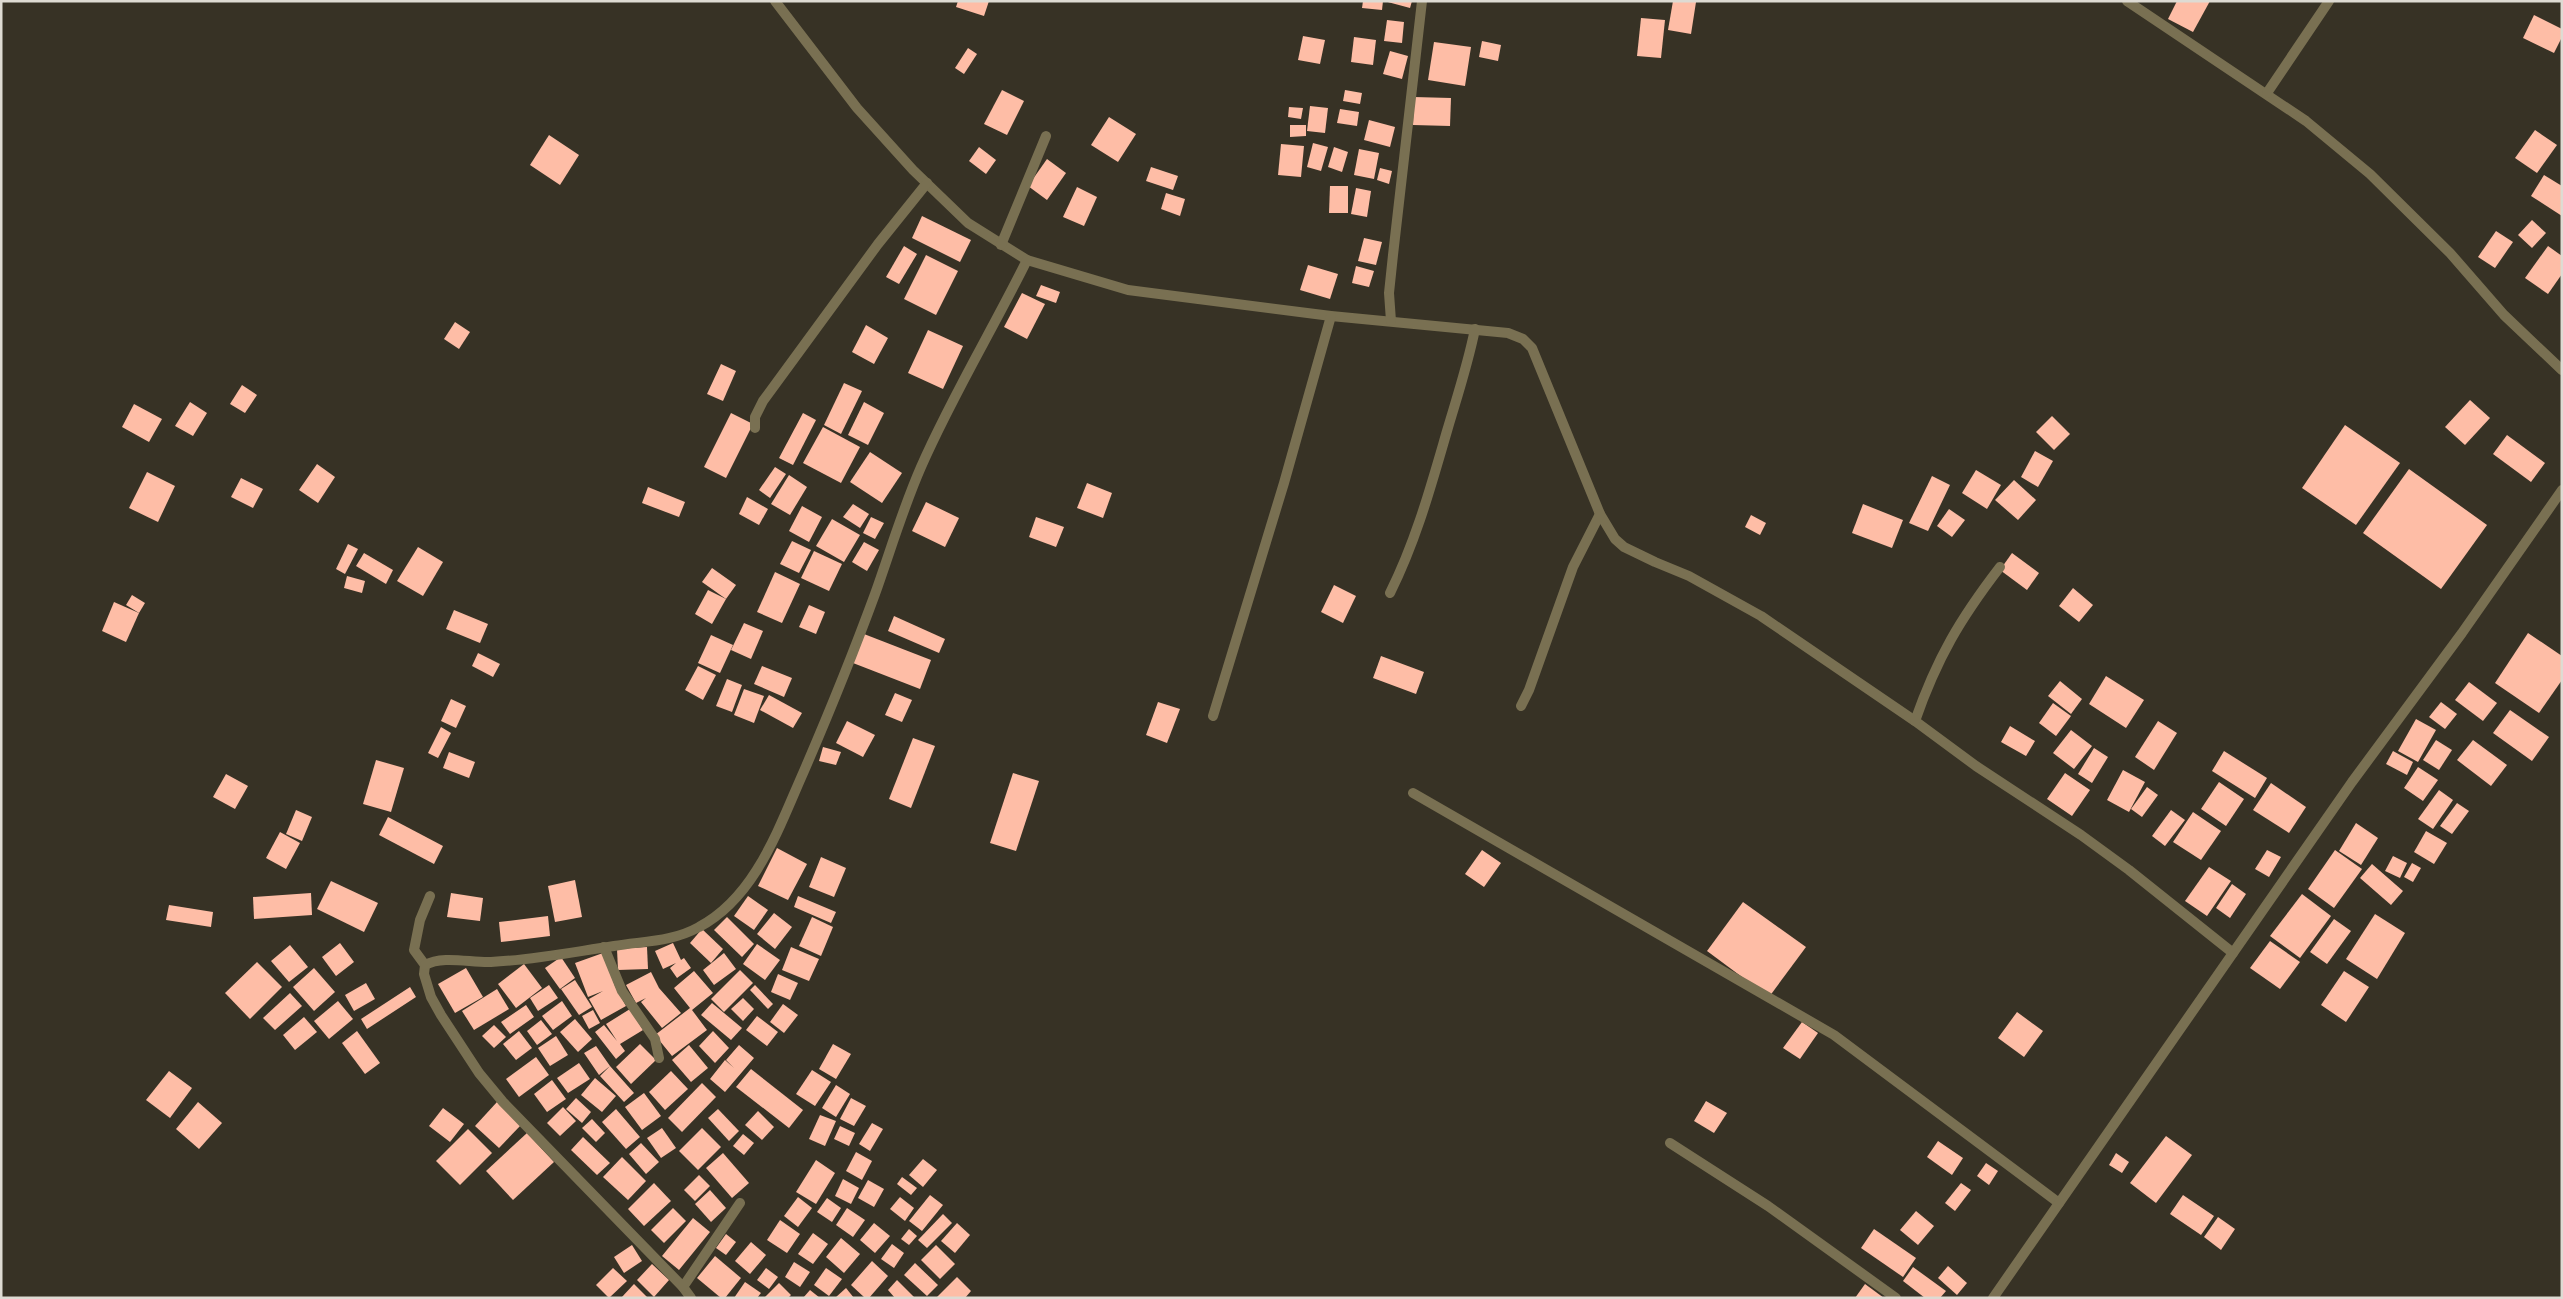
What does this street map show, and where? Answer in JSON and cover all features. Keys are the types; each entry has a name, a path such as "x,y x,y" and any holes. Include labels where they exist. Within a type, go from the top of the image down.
{"street":[{"path":"775,1 857,108 927,183 968,223 1027,260 1128,290 1331,316 1508,332 1523,339 1532,348 1600,514 1615,539 1638,554 1675,569 1735,600 1915,720 1976,766 2036,803 2121,864 2233,953"},
{"path":"1391,322 1390,293 1393,255 1422,1"},
{"path":"2127,1 2306,120 2370,174 2450,253 2504,315 2562,370"},
{"path":"2267,93 2330,1"},
{"path":"1001,245 1046,136"},
{"path":"755,428 755,417 763,402 878,244 927,183"},
{"path":"424,966 430,962 531,960 604,947 678,937 715,919 732,902 765,856 843,681 921,467 1027,260"},
{"path":"1213,716 1284,483 1331,316"},
{"path":"1390,592 1406,560 1434,478 1465,374 1475,329"},
{"path":"1993,1298 2352,782 2462,633 2562,490"},
{"path":"1521,706 1529,690 1573,567 1600,514"},
{"path":"1915,720 1928,684 1948,641 1974,601 2000,567"},
{"path":"1413,793 1834,1035 2058,1203"},
{"path":"430,896 414,943 414,950 424,966 424,974 431,997 441,1015 479,1073 503,1102 683,1287 691,1298"},
{"path":"604,947 622,991 654,1039 659,1058"},
{"path":"1670,1143 1768,1206 1896,1298"},
{"path":"683,1287 740,1204"}],"building":[{"path":"958,1 989,1 984,16 956,7"},
{"path":"1363,1 1383,1 1382,10 1362,8"},
{"path":"1384,1 1412,1 1410,8"},
{"path":"1673,1 1696,2 1691,34 1668,30"},
{"path":"2177,1 2210,1 2193,32 2168,19"},
{"path":"2534,15 2562,29 2562,37 2554,53 2523,38"},
{"path":"1641,18 1665,20 1661,58 1637,56"},
{"path":"1387,20 1404,22 1402,43 1384,41"},
{"path":"1303,36 1325,40 1320,64 1298,60"},
{"path":"1354,37 1376,40 1373,65 1351,62"},
{"path":"1482,41 1501,45 1498,61 1479,57"},
{"path":"1434,42 1471,47 1465,86 1428,80"},
{"path":"968,48 977,54 964,74 955,68"},
{"path":"1390,51 1408,56 1402,79 1383,74"},
{"path":"1002,90 1024,101 1007,135 984,124"},
{"path":"1345,90 1362,93 1360,104 1343,101"},
{"path":"1414,97 1451,98 1450,126 1413,125"},
{"path":"1310,106 1328,108 1325,133 1307,131"},
{"path":"1289,107 1303,108 1301,119 1288,117"},
{"path":"1340,109 1359,112 1357,126 1337,123"},
{"path":"1109,117 1136,134 1118,162 1091,145"},
{"path":"1369,120 1395,127 1390,147 1364,140"},
{"path":"1290,125 1306,125 1306,136 1290,137"},
{"path":"2535,130 2557,145 2537,173 2515,158"},
{"path":"549,135 579,155 560,185 530,165"},
{"path":"1313,143 1328,147 1321,171 1307,167"},
{"path":"1281,144 1304,146 1301,177 1278,175"},
{"path":"979,147 996,160 986,174 969,161"},
{"path":"1334,147 1348,152 1342,172 1328,167"},
{"path":"1359,149 1379,153 1374,179 1354,175"},
{"path":"1047,159 1066,173 1047,200 1028,186"},
{"path":"1151,167 1178,176 1173,190 1146,181"},
{"path":"1380,168 1392,171 1389,184 1377,180"},
{"path":"2544,175 2562,186 2562,216 2531,196"},
{"path":"1330,186 1348,186 1348,213 1329,213"},
{"path":"1077,187 1097,197 1084,226 1063,217"},
{"path":"1356,188 1371,191 1367,217 1351,214"},
{"path":"1166,193 1185,199 1180,216 1161,209"},
{"path":"922,216 971,240 960,262 912,238"},
{"path":"2532,220 2546,233 2532,248 2518,235"},
{"path":"2496,231 2513,242 2495,268 2478,257"},
{"path":"1364,238 1382,242 1376,265 1358,261"},
{"path":"904,246 917,254 899,284 886,277"},
{"path":"2548,246 2562,256 2562,274 2548,294 2525,278"},
{"path":"926,255 958,271 936,315 904,299"},
{"path":"1308,265 1338,274 1330,299 1300,290"},
{"path":"1356,266 1374,271 1369,287 1352,283"},
{"path":"1041,285 1060,292 1056,303 1036,296"},
{"path":"1022,293 1045,304 1027,339 1004,327"},
{"path":"455,322 470,332 459,349 444,339"},
{"path":"866,325 888,338 874,364 852,352"},
{"path":"928,330 963,346 943,389 908,373"},
{"path":"721,364 736,371 723,401 707,394"},
{"path":"844,383 862,391 841,434 824,425"},
{"path":"242,385 257,395 245,413 230,404"},
{"path":"2470,400 2490,418 2465,445 2445,427"},
{"path":"190,402 207,413 193,436 175,426"},
{"path":"864,402 884,413 868,445 848,435"},
{"path":"134,404 162,419 149,442 122,427"},
{"path":"731,413 753,424 726,478 704,467"},
{"path":"803,413 816,420 793,465 779,458"},
{"path":"2052,416 2070,434 2054,450 2036,432"},
{"path":"2345,425 2400,463 2356,525 2302,488"},
{"path":"823,427 860,447 841,483 803,463"},
{"path":"2507,435 2545,463 2531,482 2493,454"},
{"path":"2035,451 2053,461 2038,487 2021,477"},
{"path":"870,452 902,473 882,503 850,482"},
{"path":"317,464 335,477 318,503 299,490"},
{"path":"775,467 786,474 770,498 759,490"},
{"path":"2409,469 2487,525 2441,589 2363,533"},
{"path":"1976,470 2001,485 1987,509 1962,493"},
{"path":"147,472 175,486 158,522 129,508"},
{"path":"789,475 807,487 790,515 771,504"},
{"path":"1932,476 1950,485 1928,531 1909,523"},
{"path":"241,478 263,489 253,508 231,497"},
{"path":"2014,480 2036,500 2018,520 1995,500"},
{"path":"1087,483 1112,493 1103,518 1077,508"},
{"path":"648,487 685,502 679,517 642,503"},
{"path":"747,497 768,509 759,525 739,514"},
{"path":"926,502 959,518 945,547 912,531"},
{"path":"853,504 869,514 860,528 843,517"},
{"path":"1863,504 1903,520 1892,548 1852,533"},
{"path":"802,506 822,517 809,542 789,531"},
{"path":"1949,509 1965,520 1952,537 1937,526"},
{"path":"1751,515 1766,523 1760,535 1745,527"},
{"path":"871,517 884,523 875,539 863,533"},
{"path":"1036,517 1064,527 1056,547 1029,537"},
{"path":"832,519 860,535 844,562 816,546"},
{"path":"792,541 811,550 799,573 780,564"},
{"path":"864,542 879,550 867,571 852,562"},
{"path":"348,544 358,549 345,574 336,569"},
{"path":"418,547 443,562 423,596 397,581"},
{"path":"814,551 842,564 829,591 801,578"},
{"path":"364,553 393,570 386,584 356,566"},
{"path":"2012,553 2039,573 2027,590 2000,570"},
{"path":"712,568 736,585 726,599 702,582"},
{"path":"775,572 800,584 782,623 757,612"},
{"path":"347,576 365,581 362,593 344,588"},
{"path":"1334,585 1356,596 1343,623 1321,612"},
{"path":"2073,588 2093,605 2079,622 2059,606"},
{"path":"708,590 726,599 712,624 695,614"},
{"path":"132,595 145,603 139,613 126,605"},
{"path":"114,602 139,613 126,642 102,631"},
{"path":"809,605 825,612 816,634 799,627"},
{"path":"454,610 488,624 480,643 446,629"},
{"path":"894,616 945,639 939,653 888,631"},
{"path":"744,623 763,631 751,659 731,650"},
{"path":"2528,633 2562,656 2562,680 2539,713 2495,683"},
{"path":"864,634 931,660 920,689 853,663"},
{"path":"711,635 733,645 720,673 698,663"},
{"path":"478,653 500,664 493,677 472,666"},
{"path":"1381,656 1424,672 1416,694 1373,678"},
{"path":"698,666 716,675 703,700 685,690"},
{"path":"762,666 792,678 784,697 754,684"},
{"path":"2106,676 2144,700 2126,728 2089,704"},
{"path":"727,679 742,685 732,712 716,706"},
{"path":"2060,681 2082,699 2071,714 2048,696"},
{"path":"2469,682 2497,703 2483,721 2455,700"},
{"path":"744,689 764,696 754,723 734,715"},
{"path":"895,693 912,700 902,722 885,715"},
{"path":"769,695 802,713 793,728 760,710"},
{"path":"451,699 466,706 456,728 441,721"},
{"path":"1158,702 1180,709 1167,743 1146,735"},
{"path":"2441,702 2457,714 2445,729 2429,717"},
{"path":"2053,703 2071,716 2056,736 2039,723"},
{"path":"2510,710 2549,737 2532,761 2493,733"},
{"path":"2416,719 2436,730 2418,762 2398,751"},
{"path":"847,721 875,735 863,757 836,743"},
{"path":"2158,721 2177,733 2154,770 2135,757"},
{"path":"2010,726 2035,741 2026,756 2001,742"},
{"path":"441,727 451,733 438,758 428,753"},
{"path":"2071,730 2092,746 2074,769 2053,753"},
{"path":"913,738 935,746 911,808 889,799"},
{"path":"2436,740 2452,750 2439,770 2423,760"},
{"path":"2473,740 2507,765 2491,786 2457,760"},
{"path":"823,747 841,752 836,765 819,761"},
{"path":"2094,748 2108,757 2092,783 2078,774"},
{"path":"2224,751 2267,778 2255,798 2212,771"},
{"path":"2393,751 2413,762 2407,775 2386,764"},
{"path":"449,752 475,762 469,778 443,768"},
{"path":"376,760 404,768 391,812 363,804"},
{"path":"2418,767 2438,780 2423,801 2404,788"},
{"path":"2123,770 2145,782 2129,812 2107,800"},
{"path":"1013,773 1039,781 1016,851 990,843"},
{"path":"2065,773 2090,790 2072,816 2047,799"},
{"path":"226,774 248,786 235,809 213,797"},
{"path":"2219,782 2244,799 2226,826 2201,809"},
{"path":"2271,783 2306,807 2289,833 2253,810"},
{"path":"2147,787 2158,795 2142,817 2131,809"},
{"path":"2439,790 2453,800 2433,829 2418,819"},
{"path":"2457,803 2469,811 2452,834 2440,826"},
{"path":"296,810 312,817 302,841 286,834"},
{"path":"2171,810 2185,820 2165,846 2152,836"},
{"path":"2193,812 2221,831 2201,860 2173,842"},
{"path":"388,817 443,846 434,864 379,835"},
{"path":"2356,823 2378,838 2361,865 2339,851"},
{"path":"2426,831 2447,843 2434,864 2414,852"},
{"path":"280,832 300,843 286,869 266,858"},
{"path":"777,848 807,864 788,900 758,886"},
{"path":"1482,850 1501,863 1484,887 1465,874"},
{"path":"2267,850 2281,857 2269,877 2255,869"},
{"path":"2335,850 2362,869 2334,908 2308,889"},
{"path":"2393,856 2407,863 2400,878 2385,871"},
{"path":"821,857 846,868 834,897 809,887"},
{"path":"2412,863 2421,868 2413,882 2404,877"},
{"path":"2372,864 2403,891 2391,905 2360,878"},
{"path":"2209,867 2231,881 2207,916 2185,901"},
{"path":"575,880 582,917 555,922 548,886"},
{"path":"331,881 378,903 364,932 317,909"},
{"path":"2232,884 2246,894 2230,918 2216,908"},
{"path":"311,893 312,915 254,919 253,897"},
{"path":"451,893 483,898 480,921 447,917"},
{"path":"2302,894 2331,916 2300,958 2270,936"},
{"path":"748,896 768,910 754,930 734,916"},
{"path":"798,896 836,912 831,923 794,907"},
{"path":"1743,902 1806,947 1769,997 1707,951"},
{"path":"169,905 213,912 211,927 166,920"},
{"path":"774,913 792,927 775,949 757,934"},
{"path":"2375,914 2405,933 2377,979 2346,959"},
{"path":"548,916 550,936 501,942 499,922"},
{"path":"727,917 754,944 742,957 714,930"},
{"path":"812,917 833,927 821,956 799,946"},
{"path":"2334,919 2351,931 2327,964 2310,952"},
{"path":"702,929 723,949 711,963 690,943"},
{"path":"2270,941 2300,962 2280,989 2250,968"},
{"path":"340,943 354,962 336,976 322,957"},
{"path":"673,943 681,960 684,958 691,968 677,978 670,968 676,963 663,969 655,951"},
{"path":"757,944 780,960 765,980 743,964"},
{"path":"290,945 308,967 289,982 271,961"},
{"path":"647,947 648,969 618,970 617,949"},
{"path":"791,947 819,959 809,981 782,970"},
{"path":"603,953 615,986 626,1006 601,1020 589,999 603,991 588,997 575,963"},
{"path":"724,953 736,969 714,985 703,970"},
{"path":"561,957 575,978 560,989 545,968"},
{"path":"257,962 282,987 250,1019 225,993"},
{"path":"524,964 542,988 516,1008 498,984"},
{"path":"314,968 335,992 314,1011 293,987"},
{"path":"466,968 483,997 455,1013 438,984"},
{"path":"740,970 753,983 724,1012 711,999"},
{"path":"694,971 713,993 692,1010 707,1030 672,1056 655,1035 690,1008 674,988"},
{"path":"2344,971 2369,987 2346,1022 2321,1005"},
{"path":"651,972 659,988 681,1013 662,1028 641,1002 646,998 636,1003 626,985"},
{"path":"778,974 798,983 790,1000 771,992"},
{"path":"575,980 592,1007 579,1015 561,989"},
{"path":"366,983 375,999 354,1011 345,995"},
{"path":"549,985 558,998 538,1011 530,998"},
{"path":"755,985 773,1004 768,1009 750,990"},
{"path":"410,987 416,997 367,1029 361,1019"},
{"path":"497,989 509,1009 474,1030 462,1011"},
{"path":"290,993 302,1006 275,1030 263,1018"},
{"path":"743,998 754,1009 743,1021 731,1009"},
{"path":"338,1001 353,1019 329,1039 314,1021"},
{"path":"562,1001 572,1016 553,1030 542,1016"},
{"path":"712,1003 742,1028 731,1040 701,1015"},
{"path":"783,1004 798,1015 784,1033 770,1022"},
{"path":"526,1005 534,1017 510,1034 501,1022"},
{"path":"630,1009 643,1030 620,1044 625,1051 616,1059 595,1032 604,1025 617,1041 606,1024"},
{"path":"593,1010 600,1023 589,1029 582,1016"},
{"path":"2017,1012 2043,1031 2024,1057 1998,1038"},
{"path":"757,1016 778,1032 767,1046 746,1030"},
{"path":"304,1017 317,1032 295,1050 283,1035"},
{"path":"575,1019 592,1039 578,1052 560,1032"},
{"path":"541,1020 552,1034 537,1045 527,1031"},
{"path":"1802,1022 1818,1033 1800,1059 1783,1048"},
{"path":"494,1025 506,1037 494,1048 482,1036"},
{"path":"357,1031 380,1063 365,1074 342,1043"},
{"path":"519,1031 532,1048 516,1060 503,1044"},
{"path":"713,1031 729,1048 715,1063 699,1046"},
{"path":"556,1036 568,1055 550,1066 538,1048"},
{"path":"640,1044 656,1060 631,1084 616,1067"},
{"path":"833,1044 851,1054 836,1079 819,1069"},
{"path":"689,1045 708,1068 691,1082 672,1060"},
{"path":"739,1045 754,1058 725,1092 710,1079 725,1060 734,1068 726,1060"},
{"path":"596,1046 610,1066 599,1075 584,1053"},
{"path":"536,1057 549,1075 519,1097 506,1079"},
{"path":"579,1063 590,1079 568,1093 557,1078"},
{"path":"610,1066 634,1093 624,1102 600,1076"},
{"path":"751,1069 803,1110 789,1128 736,1087"},
{"path":"812,1070 831,1082 815,1106 796,1094"},
{"path":"169,1071 192,1088 170,1118 146,1100"},
{"path":"671,1071 688,1089 665,1110 649,1092"},
{"path":"595,1078 616,1096 602,1112 581,1095"},
{"path":"552,1080 566,1099 547,1112 534,1094"},
{"path":"702,1083 716,1097 682,1132 668,1118"},
{"path":"836,1085 850,1094 836,1117 822,1108"},
{"path":"644,1093 661,1116 642,1130 625,1107"},
{"path":"576,1098 591,1112 582,1123 566,1109"},
{"path":"851,1098 866,1106 854,1126 840,1119"},
{"path":"1706,1101 1727,1113 1714,1133 1694,1121"},
{"path":"198,1102 222,1123 199,1149 176,1129"},
{"path":"497,1102 521,1125 499,1148 475,1126"},
{"path":"563,1107 576,1121 560,1136 547,1123"},
{"path":"443,1108 464,1124 450,1142 429,1126"},
{"path":"616,1109 640,1137 626,1149 602,1122"},
{"path":"718,1109 739,1131 729,1141 708,1118"},
{"path":"758,1111 774,1127 762,1140 745,1125"},
{"path":"820,1115 836,1121 825,1146 809,1139"},
{"path":"592,1119 605,1133 596,1142 582,1128"},
{"path":"872,1123 883,1129 870,1151 859,1144"},
{"path":"840,1126 855,1133 849,1146 834,1139"},
{"path":"662,1128 676,1148 661,1158 647,1138"},
{"path":"702,1128 721,1147 698,1170 679,1151"},
{"path":"468,1129 492,1153 460,1185 436,1161"},
{"path":"527,1133 554,1162 513,1200 486,1171"},
{"path":"743,1134 754,1143 744,1155 733,1146"},
{"path":"2166,1136 2192,1155 2156,1203 2130,1183"},
{"path":"583,1137 610,1163 597,1175 571,1150"},
{"path":"1938,1141 1963,1158 1952,1175 1927,1157"},
{"path":"641,1143 659,1162 646,1174 629,1154"},
{"path":"856,1152 872,1161 862,1180 846,1171"},
{"path":"723,1153 749,1183 732,1198 706,1168"},
{"path":"2116,1153 2129,1162 2122,1173 2109,1165"},
{"path":"622,1157 646,1181 628,1200 603,1177"},
{"path":"923,1159 937,1170 923,1187 909,1175"},
{"path":"816,1160 835,1173 816,1204 796,1192"},
{"path":"1986,1163 1998,1171 1989,1185 1977,1176"},
{"path":"699,1175 710,1186 695,1201 684,1190"},
{"path":"902,1177 917,1188 911,1195 897,1184"},
{"path":"843,1179 859,1188 851,1204 835,1196"},
{"path":"868,1180 884,1189 874,1207 858,1198"},
{"path":"654,1183 671,1201 644,1226 628,1209"},
{"path":"1961,1183 1971,1190 1955,1211 1945,1203"},
{"path":"710,1190 726,1208 711,1222 695,1204"},
{"path":"930,1195 943,1205 922,1231 909,1221"},
{"path":"2183,1195 2214,1216 2201,1235 2170,1214"},
{"path":"798,1197 812,1208 798,1227 784,1216"},
{"path":"900,1197 914,1208 905,1221 890,1209"},
{"path":"827,1198 841,1208 832,1222 817,1212"},
{"path":"673,1208 686,1221 664,1243 651,1230"},
{"path":"847,1208 865,1220 853,1237 836,1225"},
{"path":"1916,1211 1934,1226 1918,1245 1900,1230"},
{"path":"943,1214 952,1223 927,1248 918,1240"},
{"path":"2218,1217 2235,1229 2221,1250 2204,1237"},
{"path":"693,1218 710,1232 679,1270 662,1256"},
{"path":"780,1220 800,1234 787,1253 767,1240"},
{"path":"874,1223 890,1236 875,1253 860,1240"},
{"path":"957,1223 970,1235 955,1253 941,1241"},
{"path":"909,1229 917,1236 909,1245 901,1239"},
{"path":"1874,1229 1916,1258 1903,1277 1861,1248"},
{"path":"813,1233 828,1244 813,1264 798,1254"},
{"path":"726,1234 736,1242 726,1255 716,1248"},
{"path":"841,1238 860,1254 844,1273 826,1257"},
{"path":"751,1242 766,1255 750,1274 735,1261"},
{"path":"892,1244 904,1253 894,1268 881,1259"},
{"path":"632,1245 642,1261 624,1273 614,1257"},
{"path":"936,1245 955,1264 940,1279 921,1260"},
{"path":"715,1256 741,1278 725,1298 721,1298 697,1278"},
{"path":"872,1261 888,1276 869,1298 865,1298 851,1285"},
{"path":"794,1262 810,1272 800,1287 785,1277"},
{"path":"915,1263 938,1285 927,1296 904,1275"},
{"path":"652,1264 669,1280 654,1297 637,1280"},
{"path":"1948,1266 1967,1283 1957,1295 1938,1278"},
{"path":"1913,1267 1946,1291 1940,1298 1925,1298 1903,1281"},
{"path":"613,1268 627,1281 609,1298 596,1285"},
{"path":"766,1268 778,1277 769,1289 757,1280"},
{"path":"826,1268 842,1279 829,1296 814,1285"},
{"path":"957,1277 971,1291 965,1298 936,1298"},
{"path":"897,1280 915,1298 895,1298 888,1290"},
{"path":"745,1282 761,1293 757,1298 734,1298"},
{"path":"779,1283 791,1295 788,1298 764,1298"},
{"path":"634,1284 648,1298 621,1298"},
{"path":"1865,1284 1884,1298 1855,1298"},
{"path":"846,1288 854,1298 835,1298"},
{"path":"810,1290 820,1298 803,1298"}]}
